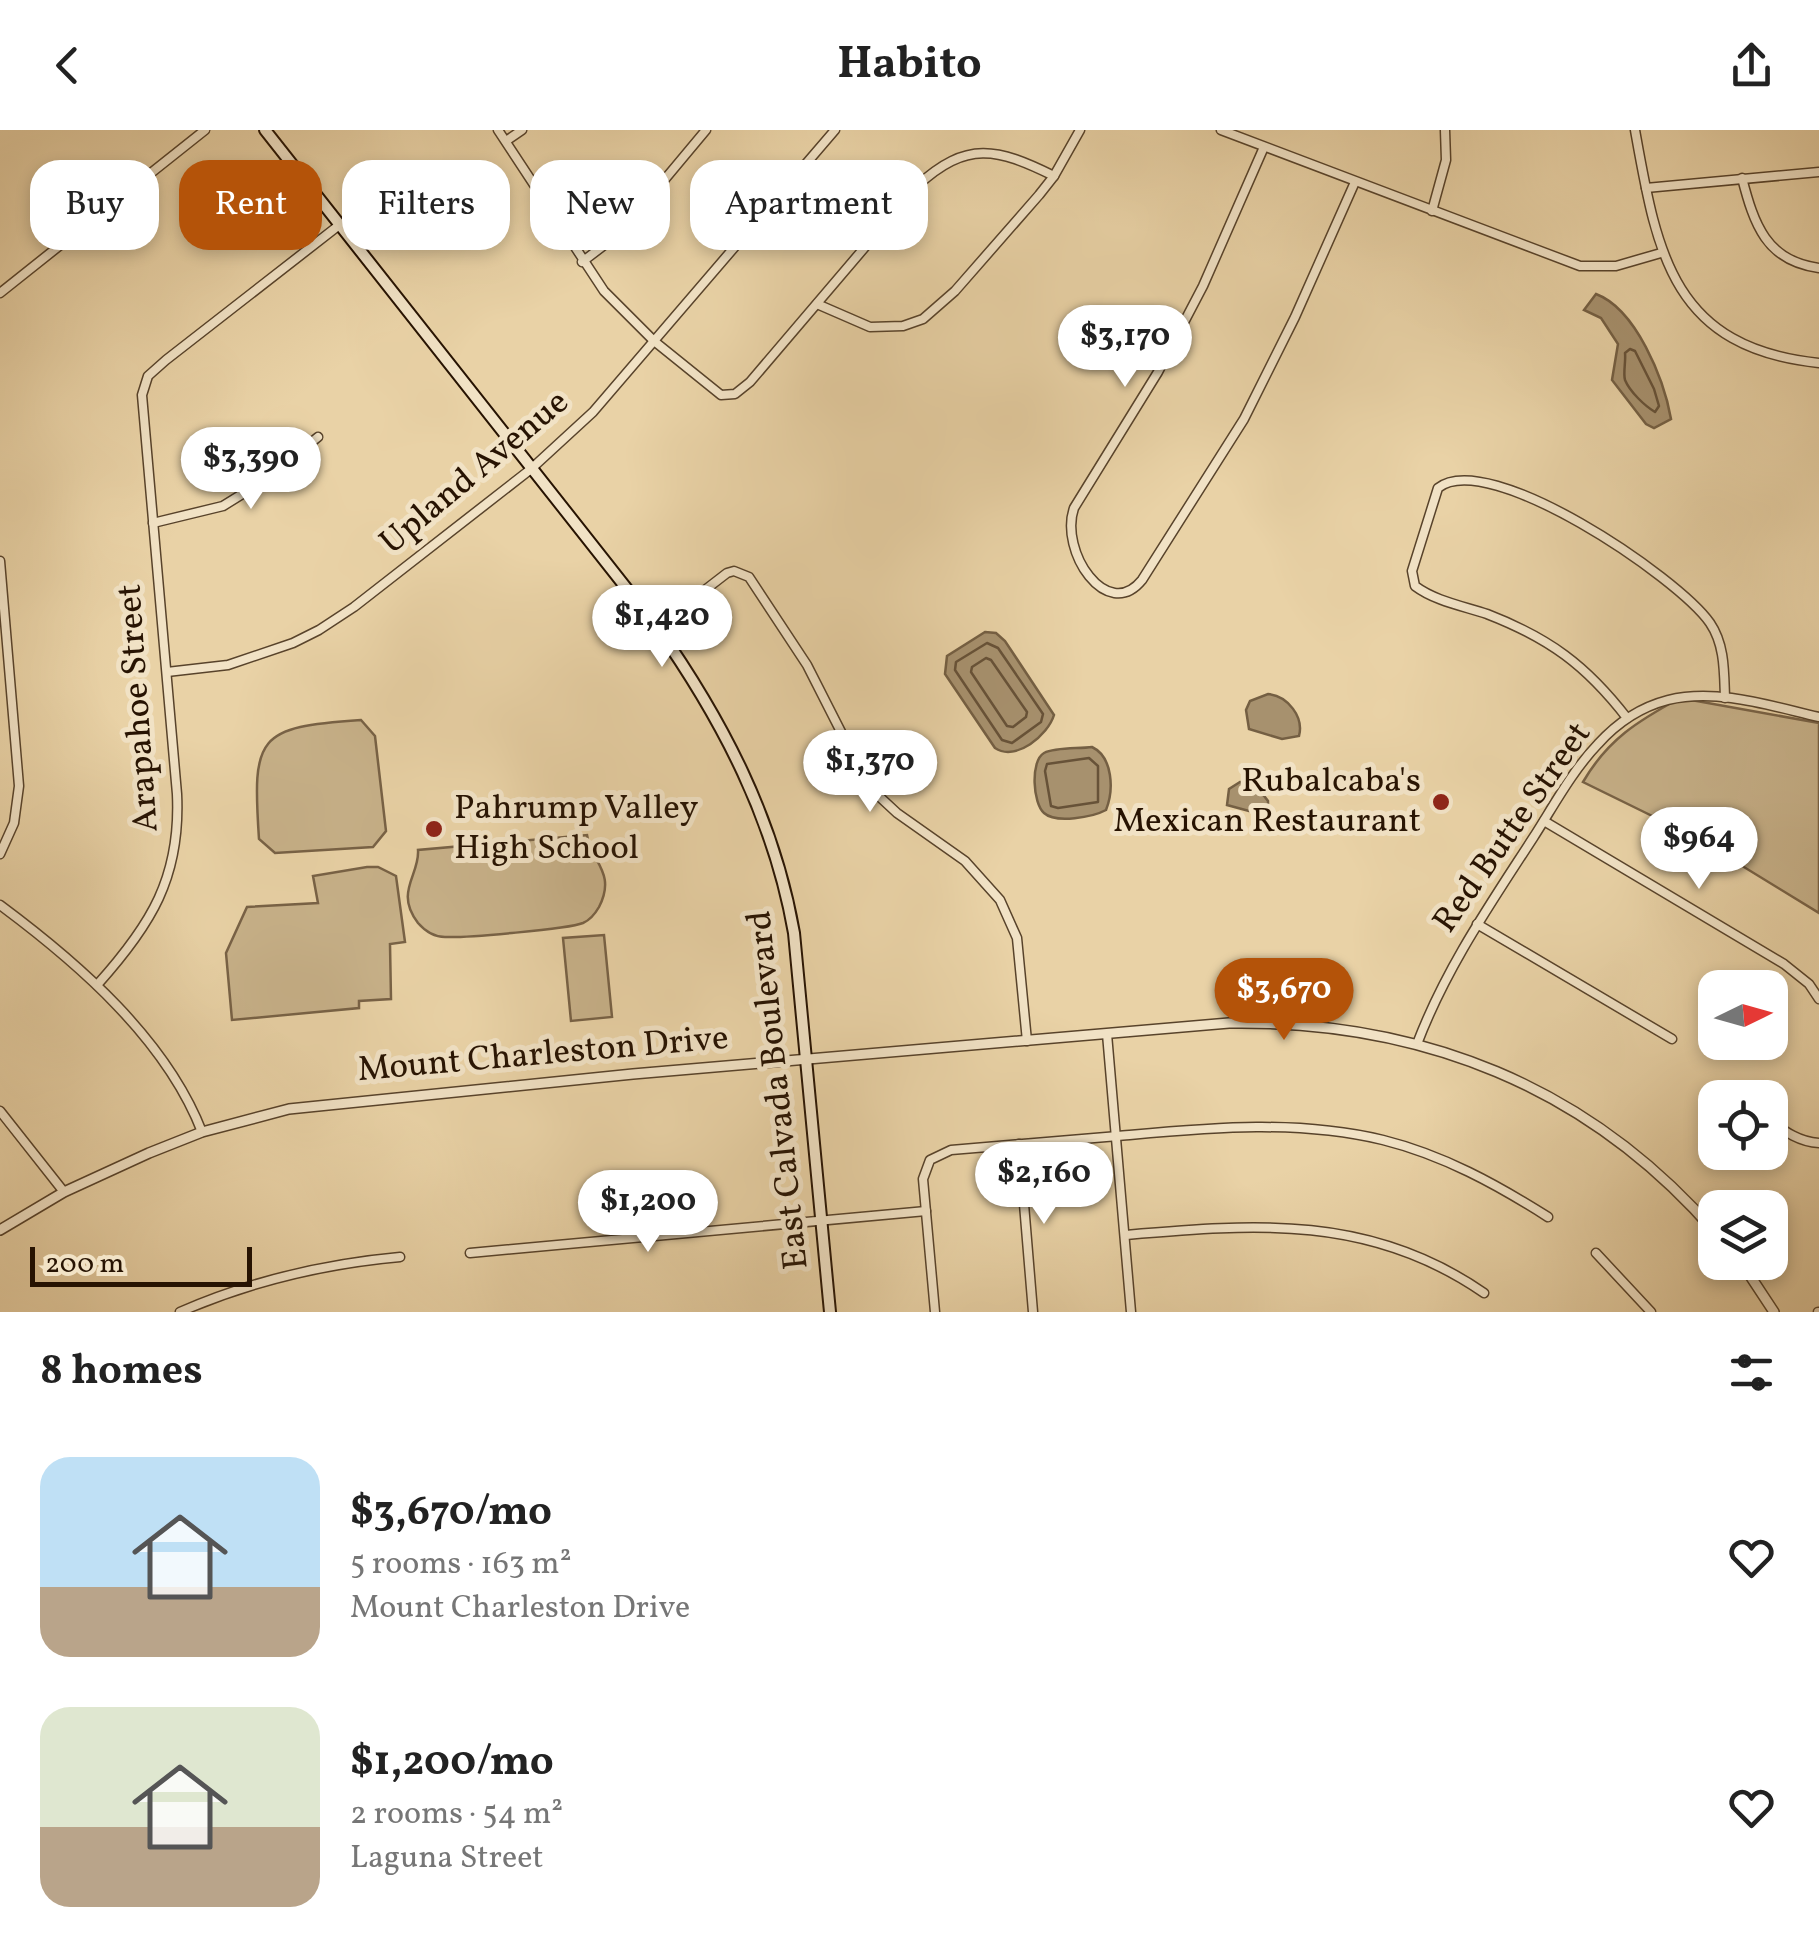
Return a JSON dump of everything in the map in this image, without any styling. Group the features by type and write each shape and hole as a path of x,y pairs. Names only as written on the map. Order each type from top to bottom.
{"main road":[{"name":"East Calvada Boulevard","path":"264,130 656,628 717,719 760,809 789,902 808,1060 830,1312"}],"street":[{"path":"0,293 205,130"},
{"path":"498,130 582,262 618,307 721,395 735,394 750,382 917,186 946,162 988,152 1019,158 1054,176"},
{"path":"506,141 522,130"},
{"path":"582,262 620,232 706,130"},
{"name":"Upland Avenue","path":"167,672 228,666 320,630 531,469 593,412 836,130"},
{"path":"817,304 870,327 903,326 923,320 955,291 1054,176 1080,130"},
{"path":"1221,130 1580,266 1616,266 1662,253"},
{"path":"1432,211 1446,160 1444,130"},
{"path":"1635,130 1662,253 1685,296 1715,328 1771,355 1819,363"},
{"path":"1264,148 1203,286 1158,372 1070,520 1072,548 1081,566 1097,583 1120,593 1136,588 1142,580 1244,420 1296,317 1355,182"},
{"path":"1646,188 1819,172"},
{"path":"1742,178 1752,217 1762,235 1790,259 1819,268"},
{"name":"Arapahoe Street","path":"97,985 142,931 160,897 173,861 178,819 142,395 148,376 338,226"},
{"path":"153,523 208,511 232,501 318,437"},
{"path":"1627,718 1594,677 1558,649 1518,628 1422,591 1413,580 1412,571 1438,488 1451,480 1480,483 1520,495 1630,551 1700,610 1711,624 1722,652 1725,698"},
{"path":"0,561 19,786 14,823 0,854"},
{"path":"656,628 734,571 749,577 807,664 869,787 897,813 965,860 994,891 1017,938 1028,1041"},
{"name":"Red Butte Street","path":"1417,1044 1436,994 1477,924 1597,745 1627,718 1668,700 1691,696 1725,698 1819,717"},
{"path":"1544,822 1784,964 1809,984 1819,999"},
{"path":"0,905 97,985 179,1084 202,1132"},
{"path":"1477,924 1672,1039"},
{"name":"Mount Charleston Drive","path":"0,1230 64,1192 202,1132 288,1109 1271,1022 1351,1030 1417,1044 1487,1067 1597,1124 1670,1184 1698,1214"},
{"path":"1107,1034 1131,1312"},
{"path":"0,1111 64,1192"},
{"path":"936,1312 924,1179 930,1160 951,1150 1262,1124 1340,1132 1409,1148 1457,1165 1548,1217"},
{"path":"1788,1131 1806,1142 1819,1143"},
{"path":"1019,1144 1033,1312"},
{"path":"470,1253 926,1211"},
{"path":"1125,1234 1262,1225 1335,1232 1401,1250 1463,1278 1484,1293"},
{"path":"1596,1253 1650,1312"},
{"path":"180,1312 289,1274 400,1257"},
{"path":"1753,1280 1774,1312"}],"shaded area":[{"path":"1680,698 1819,723 1819,913 1695,837 1583,782 1625,732"},
{"path":"361,720 375,736 386,831 373,847 275,853 259,839 257,778 268,744 300,727"},
{"path":"587,835 605,885 599,907 583,923 516,933 445,937 427,931 411,912 408,893 418,850"},
{"path":"378,867 396,876 405,942 390,944 391,999 359,1001 359,1008 232,1020 226,953 247,907 318,903 313,876"},
{"path":"604,935 612,1017 571,1021 563,938"}],"water":[{"path":"1596,294 1624,314 1655,366 1671,419 1654,428 1646,424 1612,380 1618,344 1601,318 1584,310"},
{"path":"985,632 996,633 1005,641 1054,715 1038,738 1012,752 995,748 945,674 947,656"},
{"path":"1268,694 1293,709 1299,722 1299,736 1282,739 1249,729 1246,710 1250,701"},
{"path":"1092,747 1104,758 1110,775 1106,810 1065,819 1044,813 1037,801 1035,783 1040,758 1055,750"},
{"path":"1240,782 1254,783 1268,801 1264,811 1227,805 1229,789"}],"place":[{"name":"Rubalcaba's Mexican Restaurant","path":"1441,802"},
{"name":"Pahrump Valley High School","path":"434,829"}]}
